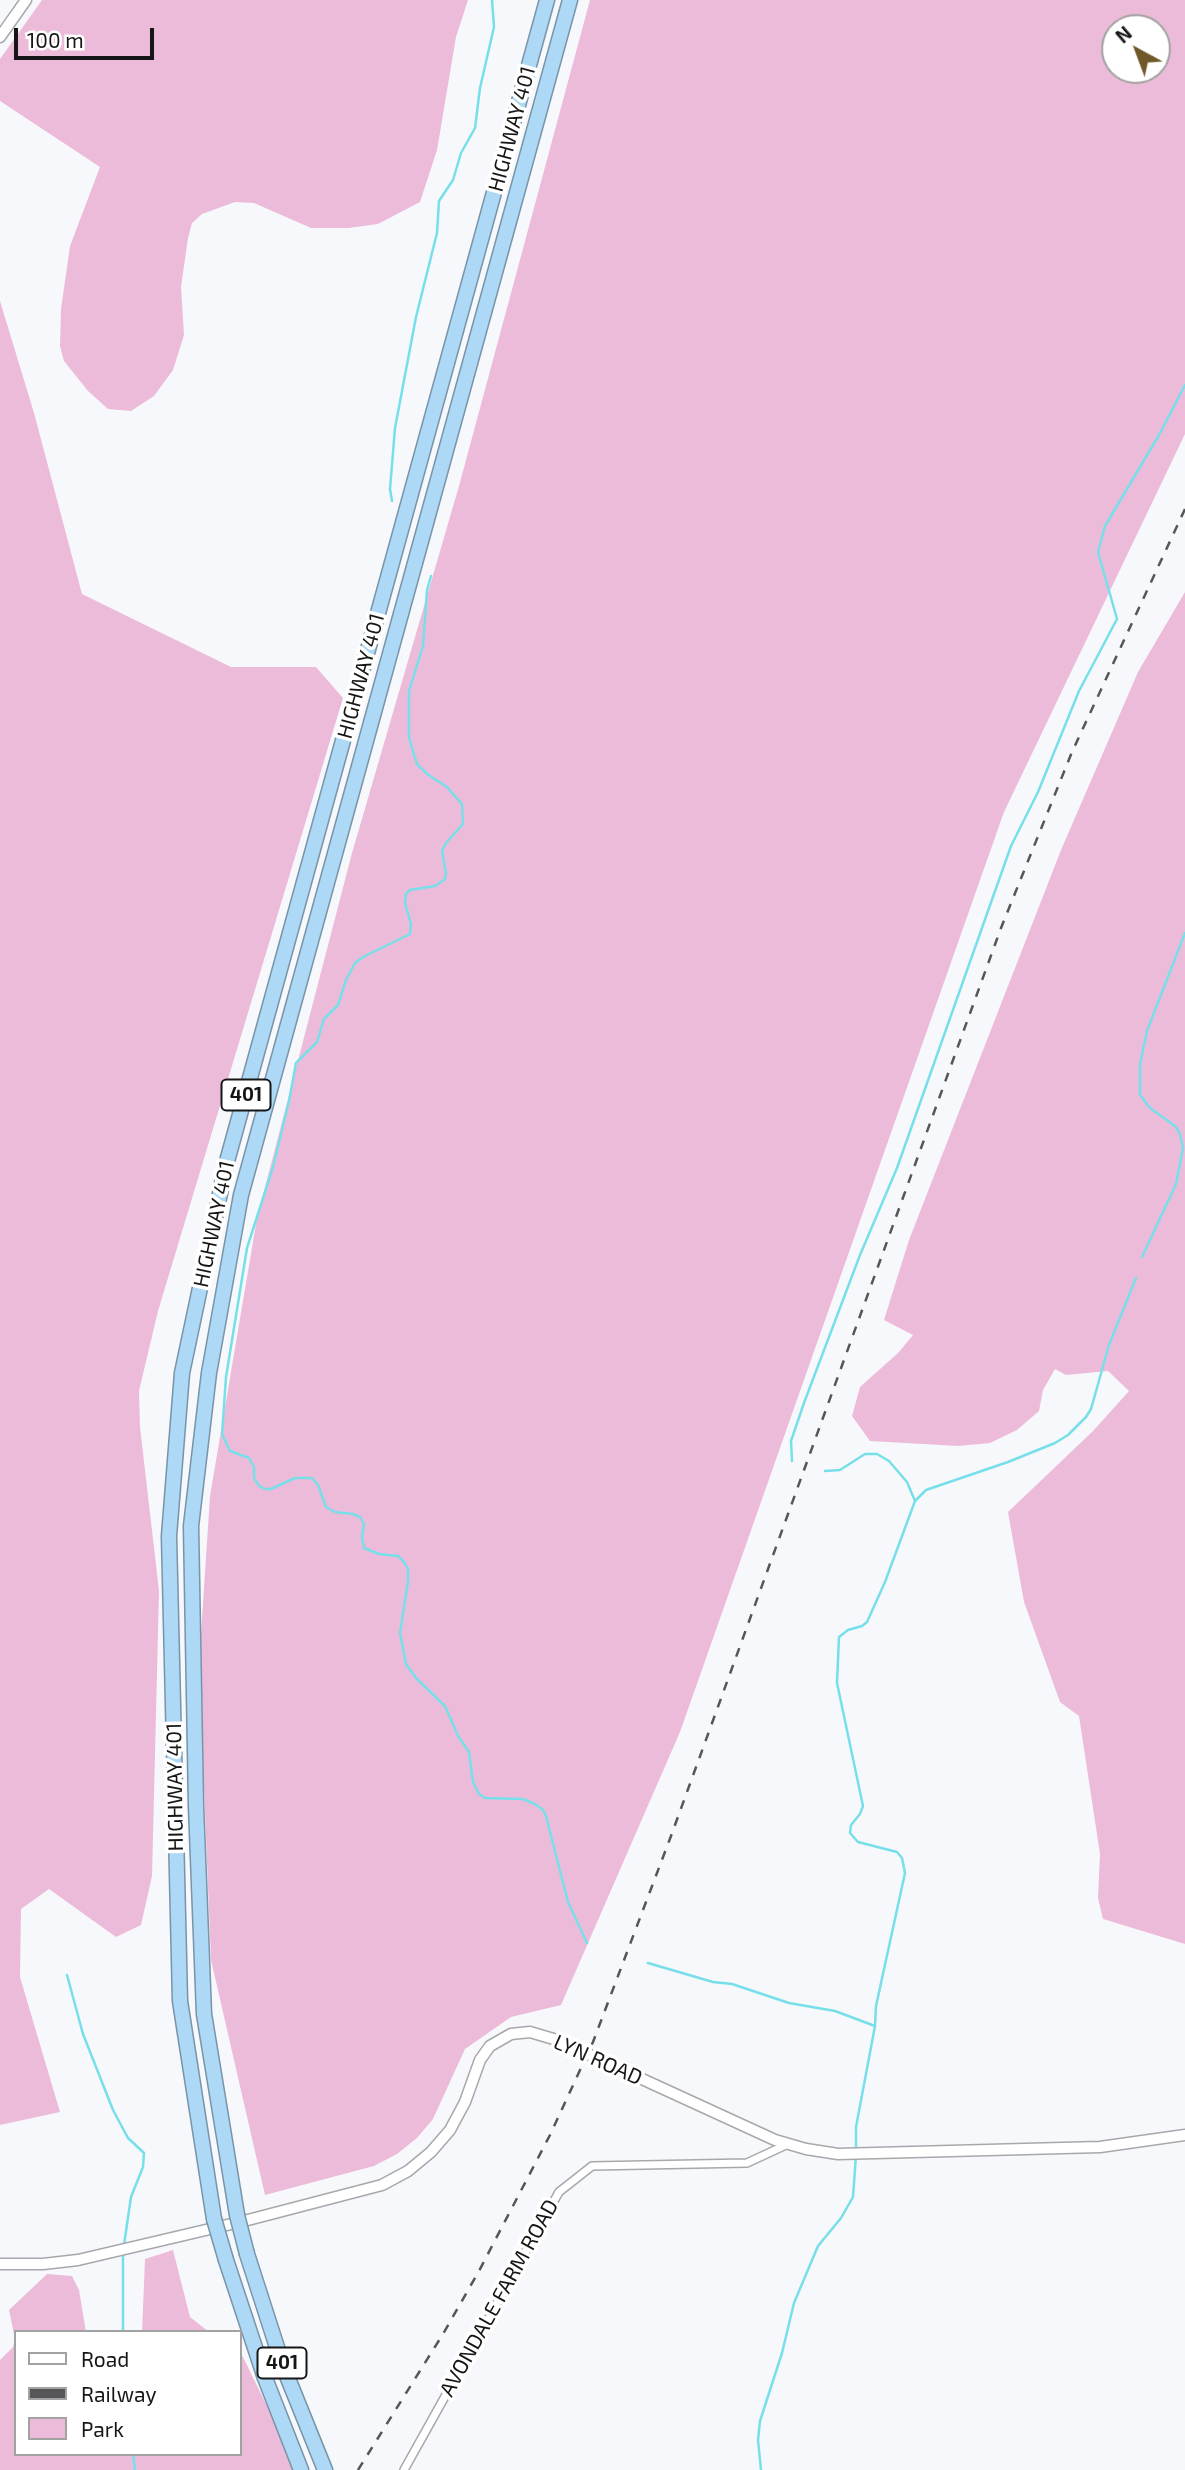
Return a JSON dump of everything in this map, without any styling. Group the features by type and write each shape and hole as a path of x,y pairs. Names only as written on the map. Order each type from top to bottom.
{"highway":[{"name":"HIGHWAY 401","path":"302,2470 265,2378 214,2219 180,2001 169,1536 182,1373 226,1166 547,0"},
{"name":"HIGHWAY 401","path":"325,2470 283,2366 247,2254 237,2215 204,2014 196,1806 191,1526 209,1373 241,1195 570,0"}],"main road":[{"path":"0,37 26,0"},
{"name":"LYN ROAD","path":"0,2264 43,2264 78,2260 382,2185 408,2171 431,2152 450,2130 485,2053 490,2046 511,2034 530,2032 558,2040 806,2150 838,2154 1100,2147 1185,2135"}],"street":[{"name":"AVONDALE FARM ROAD","path":"404,2470 559,2192 592,2166 747,2164 789,2144"}],"green space":[{"path":"42,0 468,0 456,37 437,150 420,202 378,224 348,228 311,228 254,203 235,202 202,214 192,223 188,238 181,287 184,335 173,370 154,396 131,411 108,409 88,391 64,361 60,346 61,309 70,246 100,167 0,101 0,59"},
{"path":"590,0 1185,0 1185,434 1004,812 680,1732 561,2005 511,2017 465,2049 433,2119 417,2138 397,2154 374,2166 265,2195 211,1960 202,1738 201,1634 210,1496 257,1218 352,853 459,486"},
{"path":"0,301 34,413 82,594 231,667 316,667 343,698 158,1311 139,1391 140,1427 159,1591 152,1876 141,1925 116,1937 49,1889 21,1909 20,1977 60,2112 0,2125"},
{"path":"1185,592 1185,1944 1103,1919 1098,1898 1100,1854 1079,1716 1060,1702 1024,1602 1008,1512 1093,1431 1129,1391 1108,1371 1066,1375 1055,1369 1043,1390 1039,1411 1017,1430 990,1443 958,1446 870,1441 852,1416 860,1387 898,1353 913,1335 884,1320 909,1240 1061,850 1138,672"},
{"path":"173,2250 190,2317 206,2330 142,2330 145,2259"},
{"path":"47,2274 72,2276 79,2290 86,2330 14,2330 14,2334 9,2310"},
{"path":"14,2343 14,2456 242,2456 242,2356 289,2451 292,2470 0,2470 0,2360"}],"waterway":[{"path":"392,501 390,489 395,428 416,317 437,233 439,201 453,180 461,153 475,128 480,88 494,27 492,0"},
{"path":"792,1461 791,1441 804,1403 860,1255 897,1168 1011,846 1038,792 1079,691 1117,619 1098,552 1105,526 1185,385"},
{"path":"431,576 427,590 423,646 409,691 409,738 417,764 447,787 462,804 463,824 442,851 445,879 435,886 410,890 406,894 410,934 355,963 338,1005 324,1019 317,1042 296,1063 273,1167 247,1248 226,1377 222,1434 230,1451 249,1458 259,1486 271,1489 295,1478 312,1478 318,1485 326,1507 335,1512 360,1517 364,1524 364,1548 379,1554 398,1556 404,1562 408,1569 408,1581 400,1633 406,1664 416,1678 445,1706 458,1736 469,1752 473,1782 479,1794 485,1798 523,1799 543,1810 568,1902 587,1943"},
{"path":"1142,1257 1176,1184 1183,1148 1175,1126 1150,1108 1140,1095 1140,1064 1147,1031 1185,933"},
{"path":"856,2149 856,2127 875,2026 876,2006 905,1873 902,1858 897,1852 858,1842 850,1833 851,1825 863,1806 837,1683 839,1637 867,1622 915,1501 926,1490 1055,1443 1068,1435 1086,1417 1091,1409 1109,1345 1136,1278"},
{"path":"825,1471 840,1470 865,1454 877,1454 889,1461 907,1482 915,1501"},
{"path":"648,1963 713,1982 732,1984 789,2003 835,2011 875,2026"},
{"path":"67,1975 83,2034 113,2110 128,2138 144,2153 143,2167 131,2197 124,2245"},
{"path":"761,2470 758,2440 760,2421 782,2353 794,2303 818,2246 841,2218 853,2197 856,2155"},
{"path":"123,2252 123,2330"},
{"path":"133,2456 135,2470"}],"railway":[{"path":"358,2470 479,2271 550,2135 593,2042 671,1836 1001,928 1072,752 1185,509"}]}
